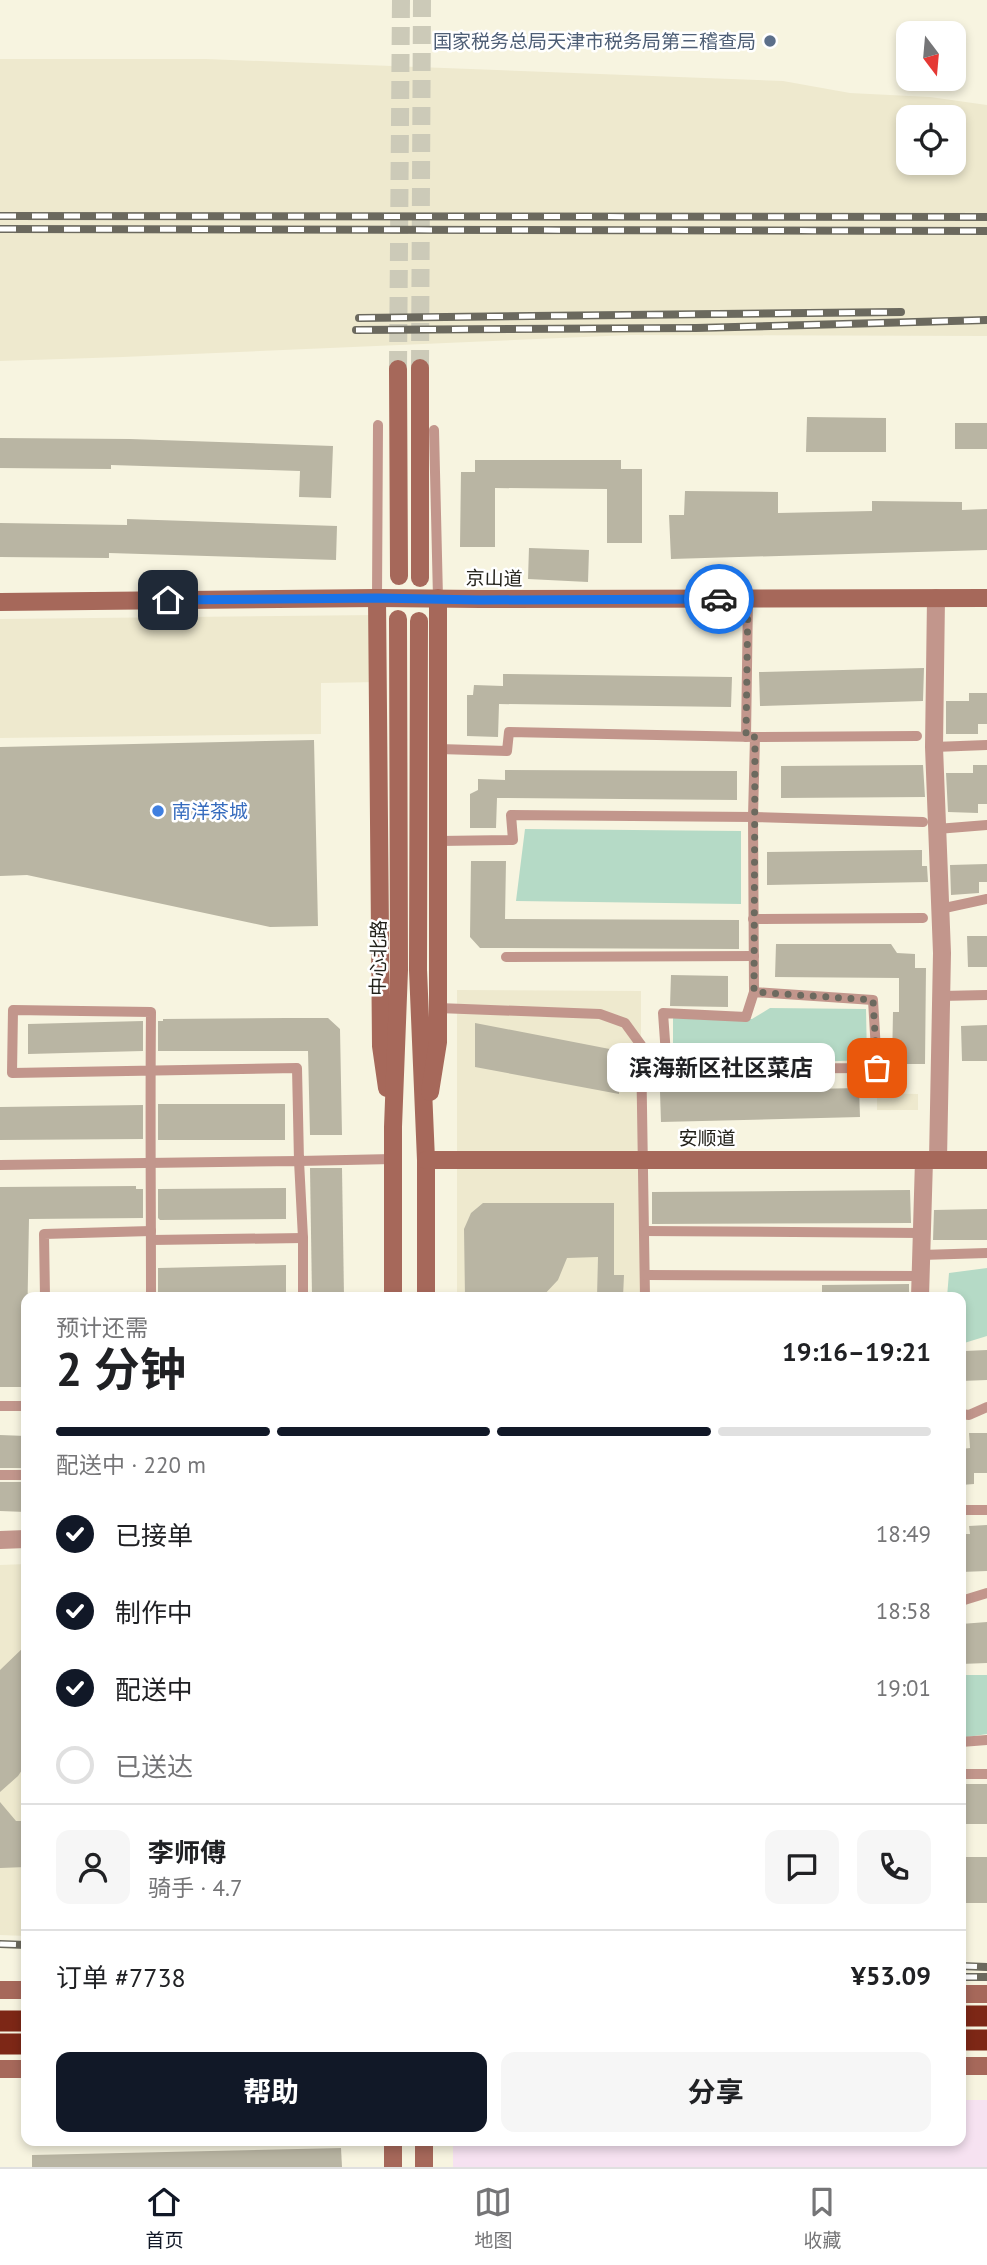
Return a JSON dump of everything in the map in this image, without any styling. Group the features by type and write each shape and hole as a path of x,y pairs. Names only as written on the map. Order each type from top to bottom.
{"highway":[{"path":"966,2016 987,2016"},
{"path":"0,2021 21,2021"},
{"path":"966,2040 987,2040"},
{"path":"0,2044 21,2044"}],"street":[{"path":"420,368 420,578"},
{"path":"398,369 399,576"},
{"path":"377,598 381,1046 393,1126"},
{"name":"京山道","path":"0,602 377,598 987,598"},
{"path":"424,1126 438,1042 438,598"},
{"path":"920,1292 921,1233 931,1160 941,996 940,909 930,825 936,598"},
{"name":"中心北路","path":"393,1292 393,1126 400,970 398,619"},
{"name":"中心北路","path":"419,621 418,970 426,1160 426,1292"},
{"name":"安顺道","path":"426,1160 987,1160"},
{"path":"0,1540 21,1539"},
{"path":"0,1990 21,1990"},
{"path":"966,1994 987,1994"},
{"path":"966,2066 987,2066"},
{"path":"0,2069 21,2069"},
{"path":"393,2146 393,2167"},
{"path":"424,2146 424,2167"}],"lane":[{"path":"377,598 378,425"},
{"path":"434,430 438,598"},
{"path":"748,598 754,992 746,1017 663,1013 667,1069 877,1068 873,1000 754,992"},
{"path":"439,749 507,751 509,732 750,737 916,736"},
{"path":"934,747 987,745"},
{"path":"439,841 513,840 511,815 753,817 987,825"},
{"path":"940,909 987,900"},
{"path":"753,919 923,918"},
{"path":"506,957 754,956"},
{"path":"941,996 987,995"},
{"path":"438,1008 600,1014 625,1023 641,1045 645,1292"},
{"path":"151,1292 150,1070 151,1012 13,1010 12,1073 150,1070 296,1068 303,1292"},
{"path":"0,1166 393,1159"},
{"path":"644,1231 921,1233"},
{"path":"46,1292 44,1234 303,1238"},
{"path":"921,1255 987,1253"},
{"path":"645,1275 920,1276"},
{"path":"0,1406 21,1406"},
{"path":"966,1415 987,1407"},
{"path":"0,1475 21,1475"},
{"path":"966,1510 987,1510"},
{"path":"966,1599 987,1593"},
{"path":"966,1742 987,1740"},
{"path":"966,1774 987,1774"}],"shaded area":[{"path":"0,59 206,59 783,81 850,93 930,97 987,105 987,336 630,335 0,361"},
{"path":"377,615 378,682 321,683 321,734 0,738 0,619"},
{"path":"457,990 641,991 641,1292 457,1292"},
{"path":"877,1093 918,1094 918,1110 877,1110"},
{"path":"21,1564 21,1936 0,1935 0,1565"},
{"path":"966,2100 987,2100 987,2167 453,2167 453,2146 966,2146"}],"green space":[{"path":"525,829 741,831 741,904 516,901"},
{"path":"770,1008 866,1009 867,1060 673,1067 673,1018 752,1019"},
{"path":"987,1268 987,1336 966,1342 966,1292 947,1292 949,1273"},
{"path":"966,1675 987,1675 987,1734 966,1737"}],"building":[{"path":"807,417 886,418 886,452 806,452"},
{"path":"955,423 987,423 987,449 955,449"},
{"path":"0,438 130,439 333,446 331,498 299,497 300,471 111,465 111,469 0,468"},
{"path":"475,460 621,460 621,469 642,469 642,543 607,543 607,489 495,488 495,547 460,547 461,472 475,472"},
{"path":"685,491 778,492 778,513 872,511 872,501 962,502 962,510 987,509 987,550 671,559 669,515 684,515"},
{"path":"127,519 337,526 336,560 109,553 109,558 0,557 0,523 127,525"},
{"path":"529,548 589,550 588,582 528,579"},
{"path":"924,668 923,701 760,706 759,672"},
{"path":"503,674 732,677 731,707 499,704 498,737 467,736 467,695 473,695 474,685 503,686"},
{"path":"969,693 987,693 987,724 978,724 978,734 946,734 946,701 969,701"},
{"name":"南洋茶城","path":"314,740 318,926 270,927 27,875 0,876 0,747"},
{"path":"923,765 925,797 781,798 781,766"},
{"path":"973,765 987,765 987,804 978,804 978,813 948,812 946,773 973,773"},
{"path":"505,770 737,771 737,800 497,798 496,828 470,828 470,794 478,790 478,779 505,780"},
{"path":"922,850 922,866 927,866 928,882 767,885 767,852"},
{"path":"471,861 506,861 505,919 739,920 739,949 480,948 470,937"},
{"path":"987,864 987,882 979,882 979,893 951,895 950,865"},
{"path":"967,936 987,936 987,967 968,967"},
{"path":"776,944 891,944 897,953 915,954 915,968 926,968 925,1064 892,1064 893,1012 899,1012 899,978 775,977"},
{"path":"671,975 728,976 728,1007 670,1006"},
{"path":"328,1018 340,1029 342,1135 310,1135 308,1051 158,1051 158,1021 163,1019"},
{"path":"143,1021 143,1051 28,1054 28,1024"},
{"path":"475,1023 620,1051 619,1094 475,1067"},
{"path":"987,1025 987,1061 962,1061 961,1026"},
{"path":"859,1088 860,1117 661,1122 660,1092"},
{"path":"158,1104 285,1104 285,1140 158,1140"},
{"path":"143,1105 143,1139 0,1140 0,1107"},
{"path":"310,1168 342,1168 344,1292 312,1292"},
{"path":"136,1186 136,1189 143,1189 143,1218 29,1219 28,1292 21,1292 21,1387 0,1387 0,1187"},
{"path":"286,1188 286,1219 158,1218 158,1189"},
{"path":"910,1190 911,1223 652,1224 652,1192"},
{"path":"483,1203 614,1203 614,1275 624,1275 623,1292 597,1292 598,1257 567,1258 558,1280 547,1292 465,1292 464,1229 471,1213"},
{"path":"987,1209 987,1240 933,1240 934,1210"},
{"path":"286,1265 286,1292 158,1292 158,1268"},
{"path":"909,1284 909,1292 822,1292 822,1285"},
{"path":"987,1350 987,1380 966,1381 966,1351"},
{"path":"969,1433 987,1433 987,1473 974,1473 974,1484 966,1485 966,1448 970,1448"},
{"path":"0,1435 21,1436 21,1468 0,1468"},
{"path":"0,1482 21,1482 21,1512 0,1511"},
{"path":"987,1525 987,1571 966,1572 966,1534 970,1534 969,1526"},
{"path":"987,1622 987,1663 966,1664 966,1624"},
{"path":"21,1650 21,1772 0,1792 0,1670"},
{"path":"966,1784 987,1784 987,1824 966,1824"},
{"path":"0,1802 16,1821 21,1821 21,1867 0,1868"},
{"path":"966,1857 987,1857 987,1903 966,1903"},
{"path":"341,2148 342,2167 32,2167 32,2155"}],"tunnel":[{"path":"398,369 401,0"},
{"path":"420,368 422,0"}],"railway":[{"path":"0,216 987,217"},
{"path":"0,229 987,231"},
{"path":"359,318 901,312"},
{"path":"356,330 696,328 987,320"},
{"path":"0,1944 21,1945"},
{"path":"966,1966 987,1967"},
{"path":"966,1977 987,1977"}],"way so far":[{"path":"719,599 748,598 746,737 755,737 754,992 873,1000 877,1068"}],"place":[{"name":"国家税务总局天津市税务局第三稽查局","path":"770,41"},
{"name":"南洋茶城","path":"158,811"},
{"name":"滨海新区社区菜店","path":"877,1068"}],"route":[{"path":"168,600 719,599"}]}
